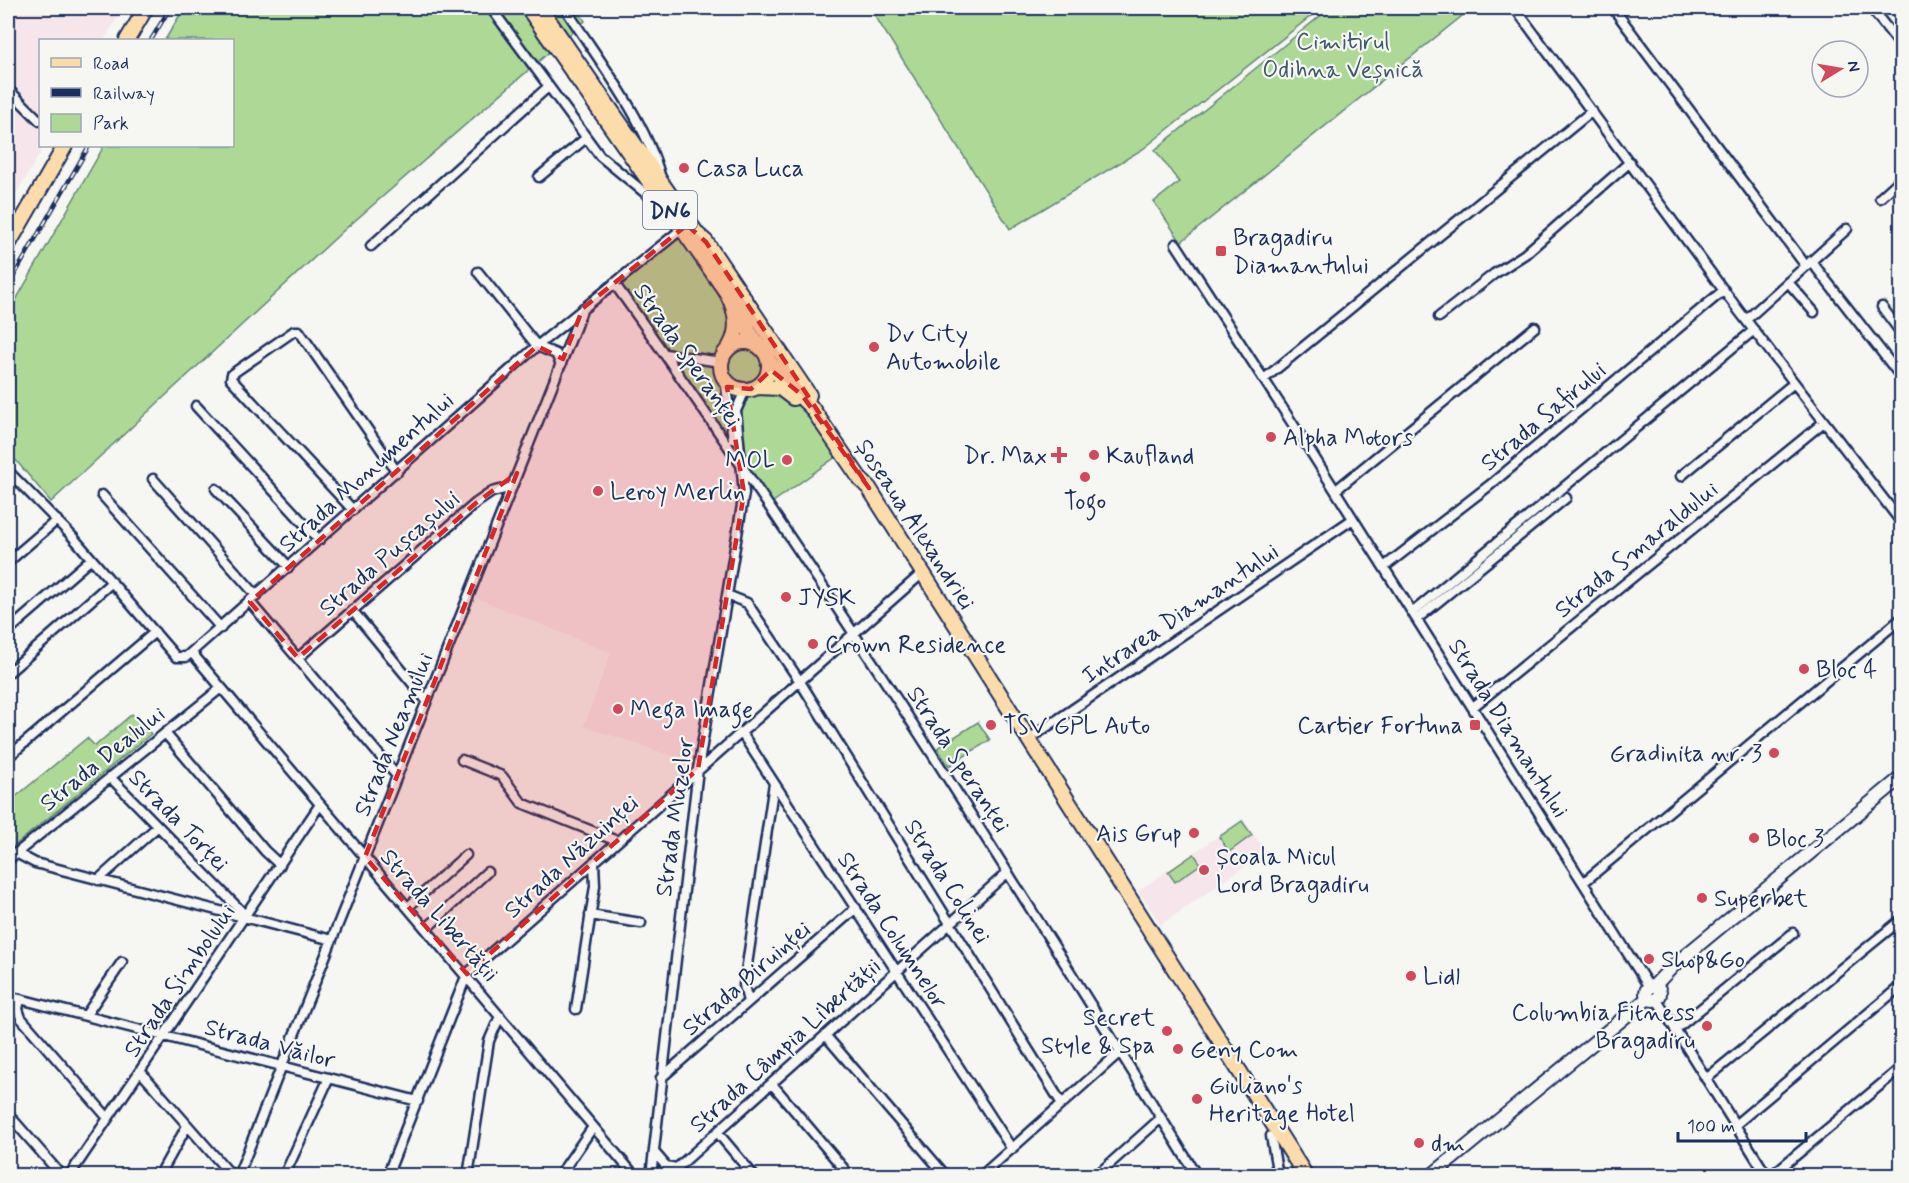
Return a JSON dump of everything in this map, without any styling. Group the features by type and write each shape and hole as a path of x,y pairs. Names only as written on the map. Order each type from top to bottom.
{"main road":[{"name":"DN6","path":"528,8 730,300 736,325 730,346 721,362"},
{"name":"DN6","path":"540,8 697,234 734,296 748,330 769,361"},
{"path":"127,39 141,10"},
{"path":"8,245 64,147"},
{"name":"DN6","path":"697,234 706,242 865,477 869,488"},
{"path":"730,346 744,341 759,346"},
{"path":"721,362 725,380 730,385 751,388 767,376 769,361"},
{"name":"Șoseaua Alexandriei","path":"769,361 781,378 811,407 861,480 869,488 1306,1176"},
{"name":"Șoseaua Alexandriei","path":"751,388 780,388 804,409 863,492 1296,1176"}],"street":[{"path":"491,8 586,138 606,161 680,225"},
{"path":"565,8 632,114 657,161 662,181"},
{"path":"1515,8 1746,320 1902,523"},
{"path":"1613,8 1699,124 1808,264 1902,378"},
{"path":"1871,8 1902,47"},
{"path":"371,246 548,87"},
{"path":"8,89 39,120"},
{"path":"1264,379 1592,111"},
{"path":"539,177 586,138"},
{"path":"1439,317 1494,274 1525,254 1630,162"},
{"path":"1880,198 1902,178"},
{"name":"Strada Monumentului","path":"155,632 180,658 192,653 537,346 614,284 680,225"},
{"path":"1746,320 1847,229"},
{"name":"Strada Diamantului","path":"1176,244 1336,490 1769,1176 1902,1067"},
{"path":"478,272 537,346 556,354 561,365"},
{"path":"1788,282 1814,312"},
{"name":"Strada Speranței","path":"614,284 742,465 855,633 1008,872 1197,1176"},
{"name":"Strada Safirului","path":"1384,567 1490,485 1724,290"},
{"path":"1882,307 1902,334"},
{"name":"Strada Neamului","path":"238,1176 584,308"},
{"path":"1336,490 1535,327"},
{"path":"1415,616 1754,330"},
{"path":"353,510 231,379 232,374 294,332 299,331 397,472"},
{"path":"665,354 721,362"},
{"path":"725,380 734,443 742,465"},
{"path":"1681,476 1794,383"},
{"path":"742,465 736,411 751,388"},
{"path":"196,406 319,540"},
{"name":"Strada Smaraldului","path":"1473,707 1824,422"},
{"name":"Strada Muzelor","path":"651,1176 699,769 744,493 742,465"},
{"path":"8,473 57,520 155,632 8,757"},
{"path":"153,479 257,596"},
{"name":"Strada Pușcașului","path":"298,658 476,503 492,492 512,487"},
{"path":"216,489 289,567"},
{"path":"102,495 221,627"},
{"path":"1415,616 1566,498"},
{"name":"Intrarea Diamantului","path":"1029,739 1353,519"},
{"path":"8,562 57,520"},
{"path":"8,631 92,559"},
{"name":"Strada Năzuinței","path":"467,974 799,680 918,578"},
{"path":"8,673 112,582"},
{"name":"Strada Colinei","path":"727,596 747,603 799,680 1062,1104"},
{"path":"250,602 397,776"},
{"path":"352,610 427,700"},
{"path":"1584,882 1902,618"},
{"name":"Strada Libertății","path":"192,653 319,806 467,974 635,1176"},
{"name":"Strada Dealului","path":"8,860 221,688"},
{"name":"Strada Columnelor","path":"741,732 1012,1149"},
{"path":"165,733 265,851 280,865"},
{"path":"462,760 502,776 522,803 617,841"},
{"name":"Strada Torței","path":"110,777 246,916"},
{"path":"1753,902 1902,777"},
{"path":"748,1002 744,985 774,783"},
{"path":"1431,1176 1654,992 1674,965 1902,783"},
{"name":"Strada Simbolului","path":"69,1176 319,806"},
{"path":"98,880 157,827"},
{"path":"16,853 36,863 332,940"},
{"path":"408,907 466,855"},
{"path":"576,1009 595,886 594,862"},
{"path":"427,928 487,872"},
{"name":"Strada Câmpia Libertății","path":"668,1176 1008,872"},
{"name":"Strada Biruinței","path":"661,1078 856,908"},
{"path":"590,915 641,923"},
{"path":"1706,1079 1902,919"},
{"path":"1675,1030 1793,933"},
{"path":"86,1015 122,962"},
{"path":"387,1176 467,974"},
{"path":"1735,1125 1902,985"},
{"name":"Strada Văilor","path":"8,996 418,1101"},
{"path":"20,999 18,1009 21,1018 108,1118"},
{"path":"468,1176 489,1041 500,1016"},
{"path":"826,1036 946,1176"},
{"path":"981,1176 1120,1052"},
{"path":"140,1071 232,1176"},
{"path":"284,1176 329,1078"},
{"path":"772,1084 850,1176"},
{"path":"8,1114 62,1176"},
{"path":"1096,1176 1161,1118"},
{"path":"159,1176 187,1126"},
{"path":"559,1176 593,1127"},
{"path":"717,1132 754,1176"},
{"path":"1271,1136 1278,1176"},
{"path":"654,1152 666,1166 676,1168"}],"highlighted area":[{"path":"687,225 706,242 869,488 802,395 771,370 751,389 727,387 744,493 698,769 467,974 365,857 517,473 476,503 298,658 250,602 537,346 563,359 583,308"}],"shaded area":[{"path":"8,8 123,8 105,39 39,39 39,147 43,147 8,208"},
{"path":"614,283 742,465 693,763 584,726 611,653 474,597 584,314"},
{"name":"Școala Micul Lord Bragadiru","path":"1243,819 1266,852 1159,926 1159,921 1138,891"}],"green space":[{"path":"184,8 577,8 585,21 343,231 51,502 8,451 8,314 103,147 234,147 234,39 166,39"},
{"path":"870,8 1321,8 1143,149 1010,229"},
{"name":"Cimitirul Odihna Veșnică","path":"1330,8 1472,8 1181,242 1154,202 1179,182 1155,150"},
{"path":"683,228 721,284 736,343 752,342 762,350 768,365 763,382 798,403 837,456 769,505 614,283","holes":["726,381 737,389 745,390 736,418 741,462 731,428"]},
{"path":"132,714 151,734 8,851 8,803 87,738 95,746"},
{"path":"978,722 990,740 949,766 937,748"},
{"path":"1242,821 1252,835 1229,852 1219,837"},
{"path":"1194,854 1201,864 1175,882 1168,872"}],"railway":[{"path":"152,39 170,8"},
{"path":"8,286 88,147"}],"place":[{"name":"Casa Luca","path":"684,168"},
{"name":"Bragadiru Diamantului","path":"1221,251"},
{"name":"Dv City Automobile","path":"874,347"},
{"name":"Alpha Motors","path":"1271,437"},
{"name":"Dr. Max","path":"1059,455"},
{"name":"Kaufland","path":"1094,455"},
{"name":"MOL","path":"787,460"},
{"name":"Togo","path":"1085,477"},
{"name":"Leroy Merlin","path":"598,491"},
{"name":"JYSK","path":"786,597"},
{"name":"Crown Residence","path":"813,644"},
{"name":"Bloc 4","path":"1804,669"},
{"name":"Mega Image","path":"618,709"},
{"name":"TSV GPL Auto","path":"991,725"},
{"name":"Cartier Fortuna","path":"1475,725"},
{"name":"Gradinita nr. 3","path":"1774,753"},
{"name":"Ais Grup","path":"1194,833"},
{"name":"Bloc 3","path":"1754,838"},
{"name":"Școala Micul Lord Bragadiru","path":"1204,870"},
{"name":"Superbet","path":"1702,898"},
{"name":"Shop&Go","path":"1649,959"},
{"name":"Lidl","path":"1411,976"},
{"name":"Columbia Fitness Bragadiru","path":"1707,1026"},
{"name":"Secret Style & Spa","path":"1167,1031"},
{"name":"Geny Com","path":"1178,1049"},
{"name":"Giuliano's Heritage Hotel","path":"1197,1099"},
{"name":"dm","path":"1419,1143"}]}
